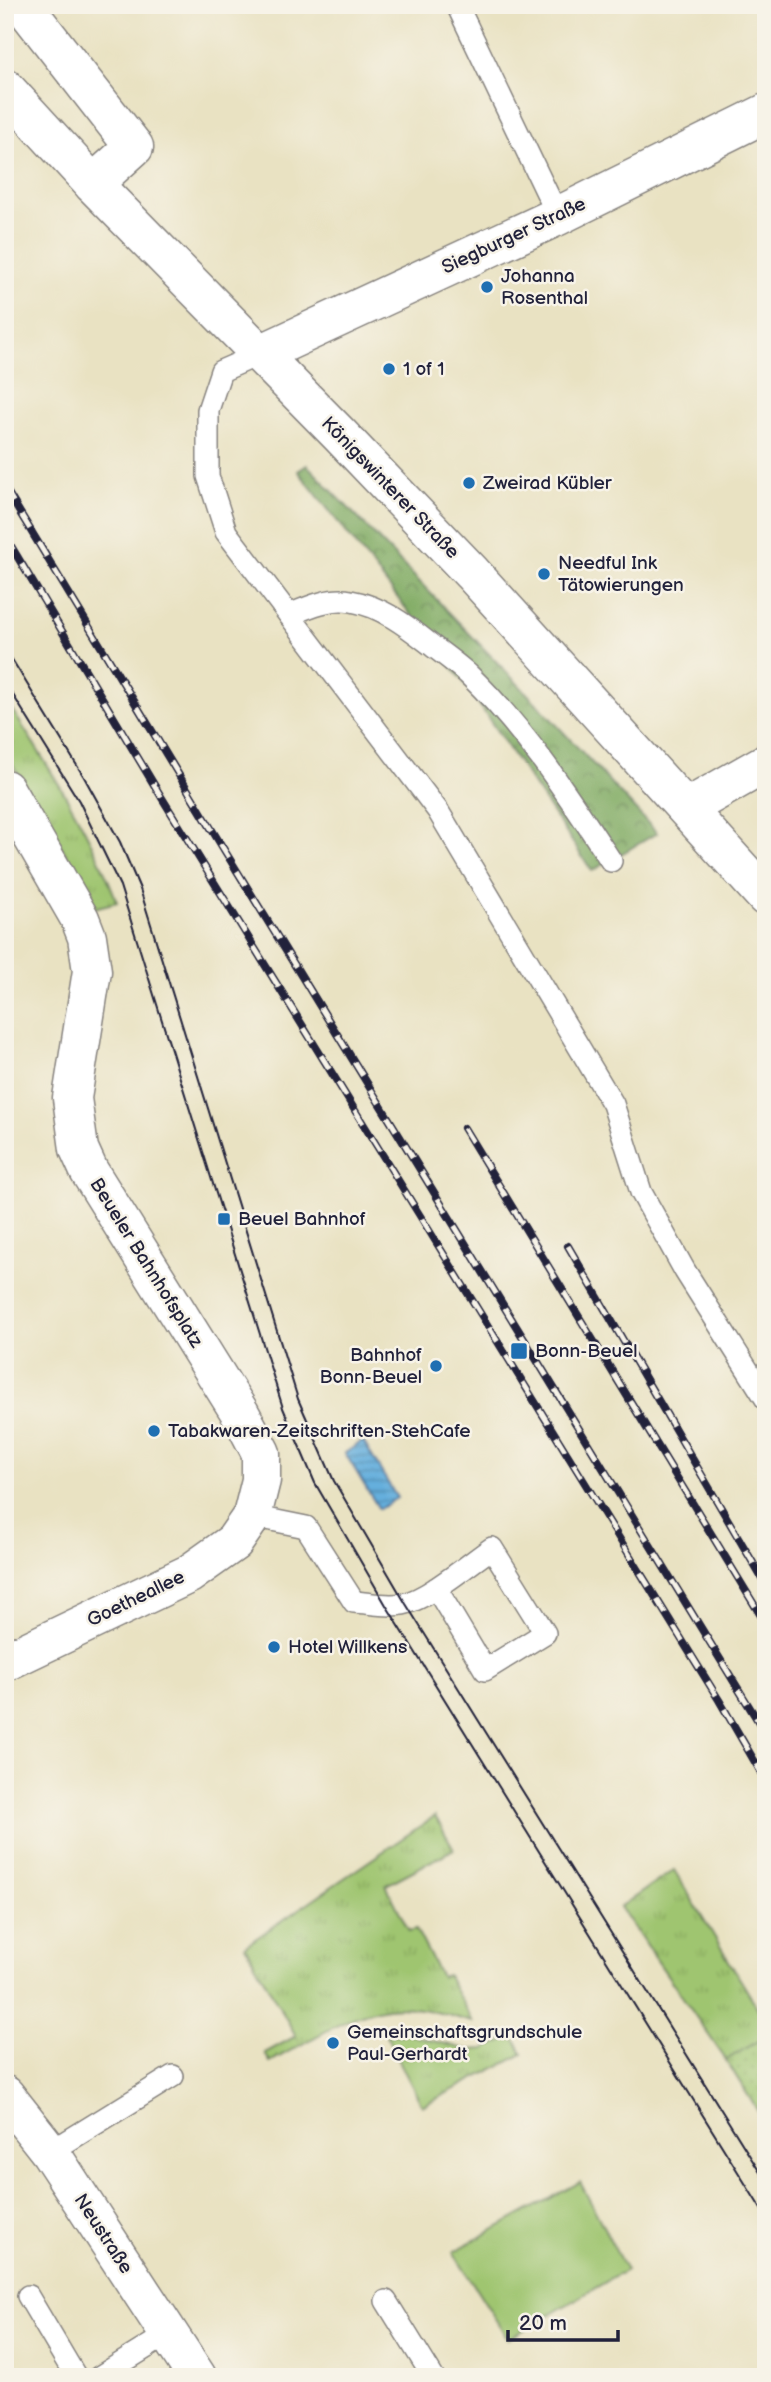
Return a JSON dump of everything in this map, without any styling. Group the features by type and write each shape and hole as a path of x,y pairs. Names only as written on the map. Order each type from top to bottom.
{"street":[{"path":"23,5 134,147 93,184"},
{"name":"Königswinterer Straße","path":"5,88 93,184 472,573 766,897"},
{"name":"Siegburger Straße","path":"260,354 558,216 766,113"},
{"path":"687,808 766,763"},
{"name":"Beueler Bahnhofsplatz","path":"5,789 80,919 87,937 92,971 72,1098 79,1149 89,1171 240,1413 261,1453 261,1480 252,1516"},
{"name":"Goetheallee","path":"5,1662 189,1574 234,1542 252,1516"},
{"name":"Neustraße","path":"5,2095 50,2152 197,2377"}],"lane":[{"path":"457,5 558,216"},
{"path":"260,354 221,371 208,411 208,476 226,532 438,811 613,1104 641,1192 685,1271 766,1399"},
{"path":"289,615 320,603 350,601 385,612 414,631 467,673 518,728 567,794 611,861"},
{"path":"252,1516 306,1527 354,1602 406,1604 436,1588 492,1548 545,1633 485,1670 436,1588"},
{"path":"50,2152 173,2076"},
{"path":"28,2295 76,2377"},
{"path":"386,2301 433,2377"},
{"path":"99,2377 168,2334"}],"green space":[{"path":"307,465 542,709 657,833 592,871 463,681 298,471"},
{"path":"5,699 81,823 117,902 94,908 89,893 5,752"},
{"path":"435,1816 454,1849 386,1885 409,1931 416,1929 441,1977 447,1975 473,2022 420,2009 388,2008 344,2022 270,2062 265,2053 296,2036 245,1946"},
{"path":"674,1870 766,2022 766,2037 726,2060 620,1907"},
{"path":"386,2035 410,2035 469,2050 484,2049 513,2036 523,2054 422,2106"},
{"path":"766,2037 766,2124 726,2060"},
{"path":"580,2182 626,2270 508,2339 453,2252"}],"water":[{"path":"363,1441 397,1498 379,1509 345,1453"}],"tram line":[{"path":"5,648 84,777 120,842 140,889 298,1399 334,1481 406,1604 766,2182"},
{"path":"5,682 79,801 120,886 283,1408 315,1483 386,1605 766,2217"}],"railway":[{"path":"5,488 766,1734"},
{"path":"5,536 162,798 719,1700 766,1781"},
{"path":"464,1128 766,1624"},
{"path":"568,1246 766,1585"}],"place":[{"name":"Johanna Rosenthal","path":"487,287"},
{"name":"1 of 1","path":"389,369"},
{"name":"Zweirad Kübler","path":"469,483"},
{"name":"Needful Ink Tätowierungen","path":"544,574"},
{"name":"Beuel Bahnhof","path":"224,1219"},
{"name":"Bonn-Beuel","path":"519,1351"},
{"name":"Bahnhof Bonn-Beuel","path":"436,1366"},
{"name":"Tabakwaren-Zeitschriften-StehCafe","path":"154,1431"},
{"name":"Hotel Willkens","path":"274,1647"},
{"name":"Gemeinschaftsgrundschule Paul-Gerhardt","path":"333,2043"}]}
